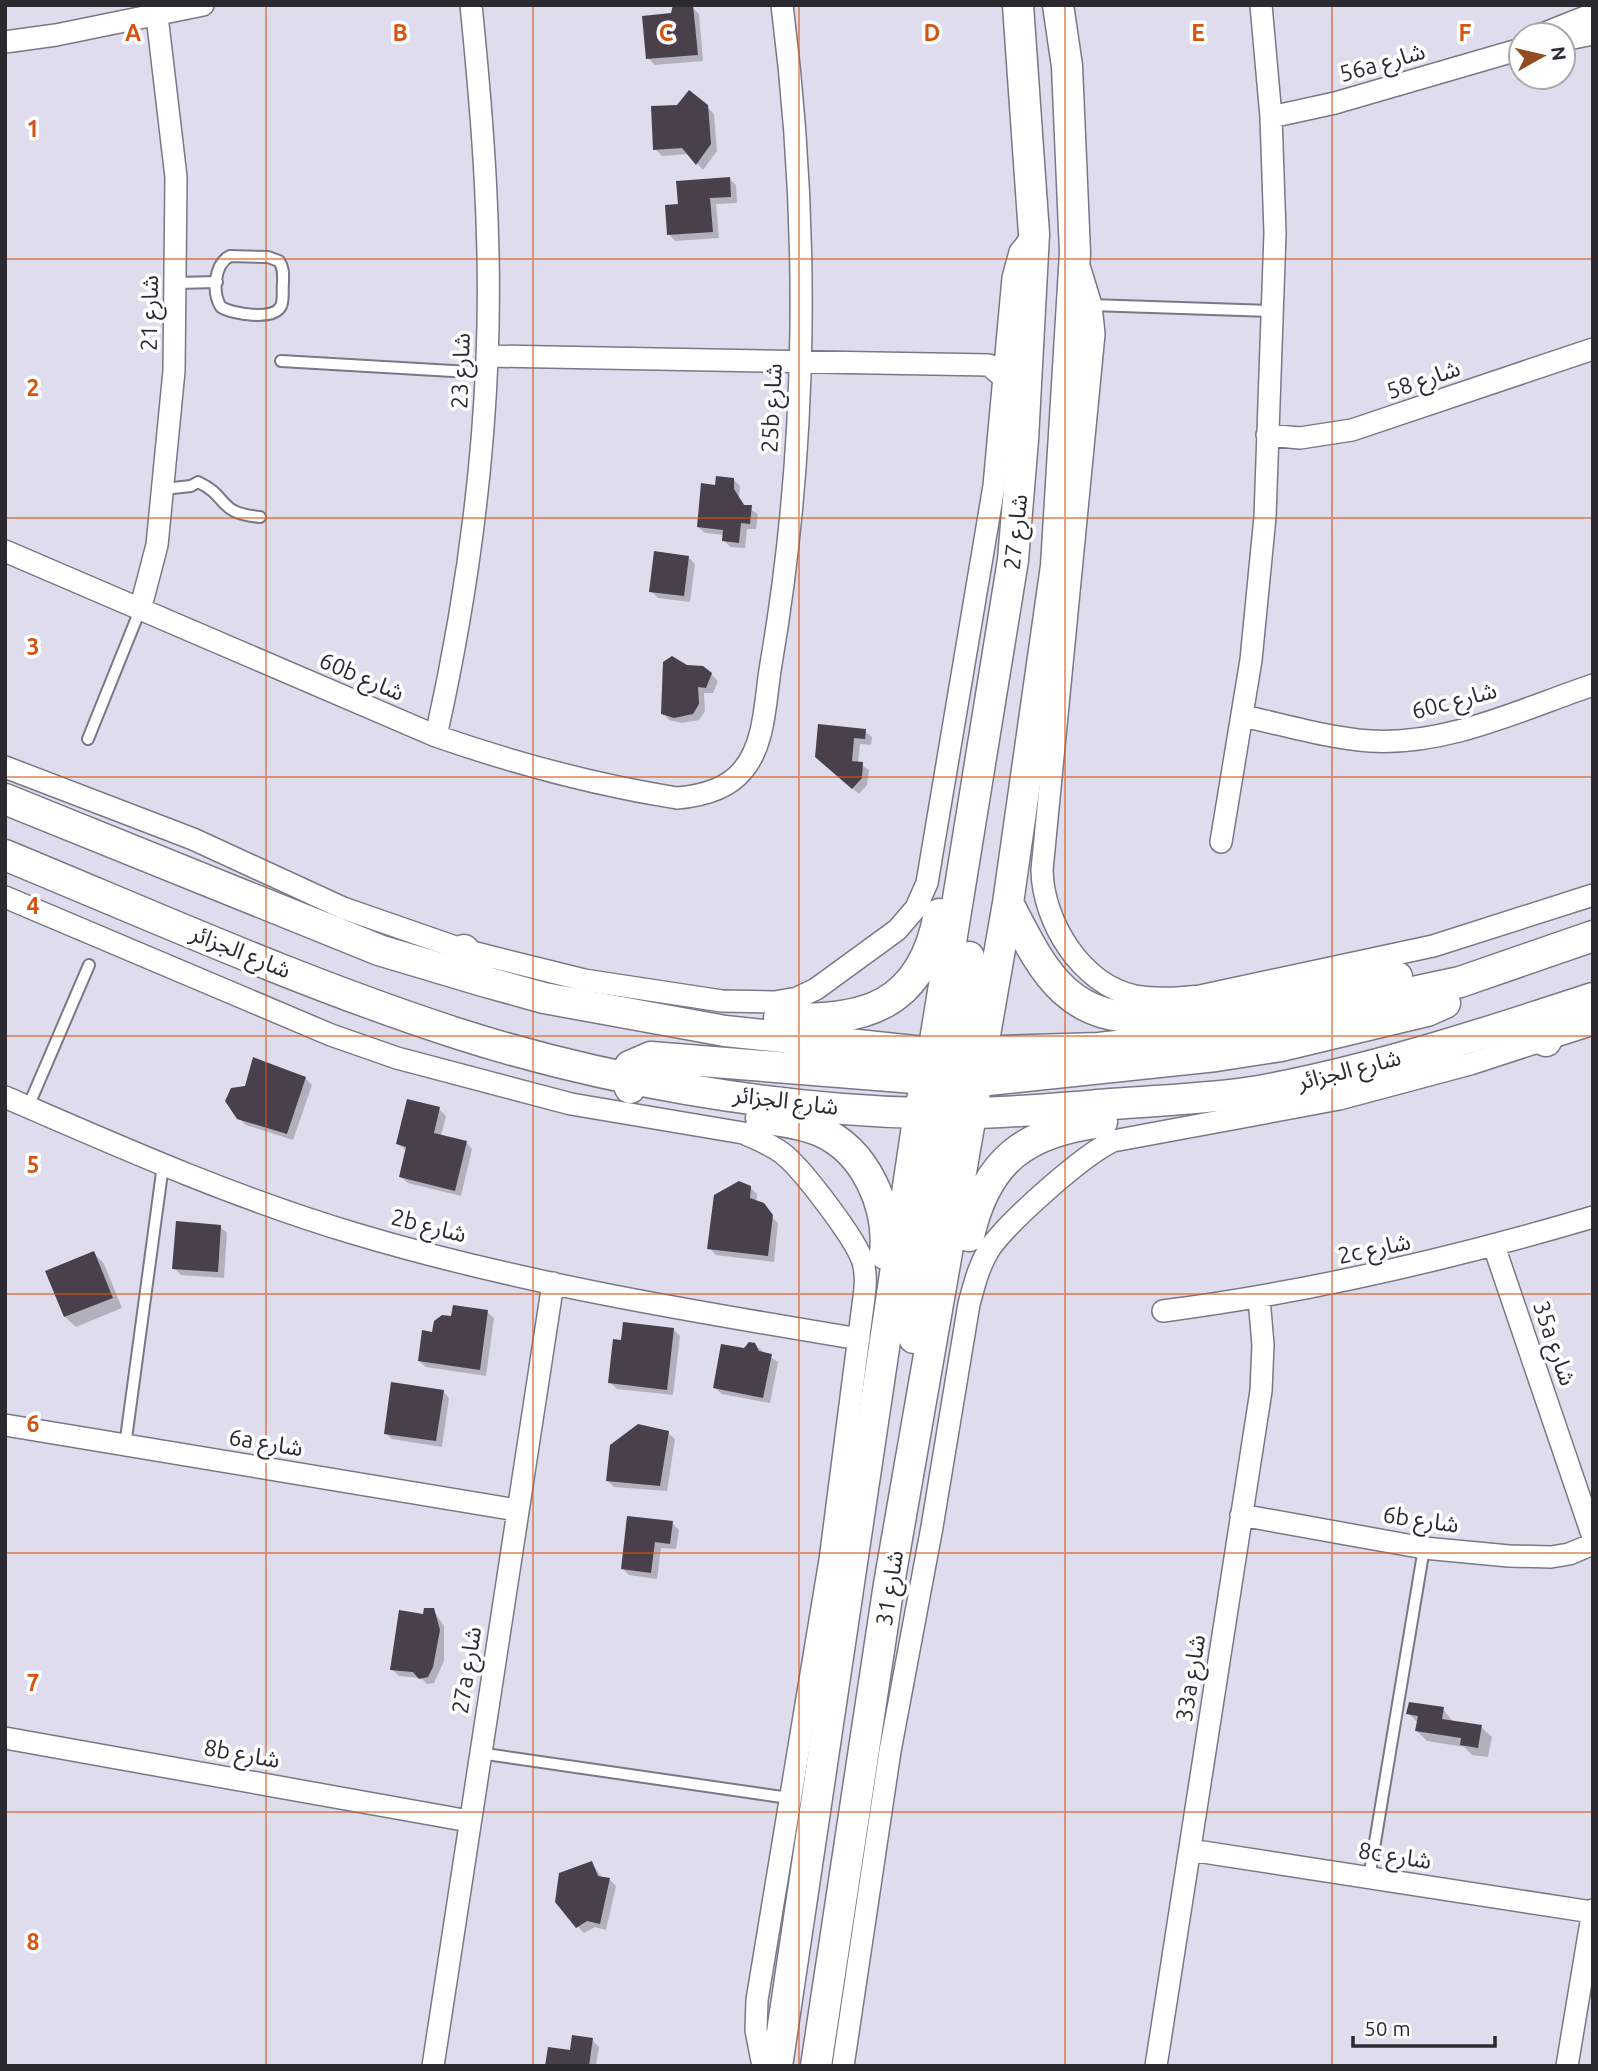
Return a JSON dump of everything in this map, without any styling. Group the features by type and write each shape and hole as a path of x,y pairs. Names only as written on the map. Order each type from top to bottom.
{"main road":[{"name":"شارع 27","path":"952,1081 1013,560 1023,440 1034,234 1018,5"},
{"name":"شارع 27","path":"952,1081 1008,903 1049,622 1065,433 1075,253 1067,66 1058,5"},
{"path":"1001,414 1023,440"},
{"path":"639,1017 685,1012 842,1018 879,1006 914,977 935,936 992,611 1003,571 1013,560"},
{"path":"1049,622 1069,595"},
{"name":"شارع الجزائر","path":"5,799 379,950 483,981 544,998 725,1031 952,1081 1099,1048 1213,1035 1460,982 1593,936"},
{"name":"شارع الجزائر","path":"6,856 365,1001 533,1056 625,1076 734,1095 952,1081 1233,1094 1340,1074 1510,1026 1593,998"},
{"path":"1008,903 1037,960 1052,979 1080,1003 1104,1015 1130,1019 1267,1001 1417,972 1450,973 1460,982"},
{"path":"464,950 483,981"},
{"path":"1510,1026 1546,1041"},
{"path":"625,1076 633,1093 654,1101 799,1123 823,1132 856,1159 871,1180 886,1222 870,1377 875,1416"},
{"name":"شارع 31","path":"777,2066 855,1532 875,1416 952,1081"},
{"name":"شارع 31","path":"816,2066 889,1584 952,1081"},
{"path":"889,1584 898,1582 909,1560 967,1245 981,1194 993,1174 1014,1152 1049,1132 1075,1125 1196,1110 1233,1094"},
{"path":"830,1560 855,1532"}],"street":[{"path":"5,42 157,16 203,5"},
{"name":"شارع 23","path":"436,736 452,664 472,543 487,364 485,180 471,5"},
{"name":"25b شارع","path":"712,792 743,771 758,739 782,601 801,360 795,148 782,5"},
{"path":"1221,842 1243,716 1259,588 1267,435 1275,233 1271,117 1261,5"},
{"path":"1576,21 1593,14"},
{"name":"شارع 21","path":"140,610 157,545 174,372 176,177 157,16"},
{"name":"56a شارع","path":"1271,117 1366,95 1507,51"},
{"path":"5,767 193,839 343,908 464,950 584,980 722,1001 763,1003 797,998 817,989 907,920 923,896 994,486 1015,265 1034,234"},
{"path":"1075,253 1091,305 1092,364 1042,890 1048,909 1071,951 1115,988 1133,995 1162,1000 1200,996 1433,946 1593,895"},
{"name":"شارع 58","path":"1267,435 1300,438 1352,430 1593,349"},
{"path":"487,364 801,360 989,365 1005,379"},
{"name":"60b شارع","path":"5,551 436,736 542,769 659,795 695,797 712,792"},
{"name":"60c شارع","path":"1243,716 1345,738 1408,740 1458,730 1593,685"},
{"path":"5,897 331,1035 397,1058 570,1104 743,1133 785,1154 855,1245 866,1280 830,1560 756,2008 757,2044 763,2066"},
{"path":"843,2066 892,1737 932,1527 967,1318 976,1280 990,1248 1081,1161 1113,1141 1339,1099 1546,1041 1593,1024"},
{"name":"2b شارع","path":"5,1097 163,1165 356,1234 553,1283 859,1339"},
{"name":"2c شارع","path":"1163,1311 1259,1298 1358,1279 1494,1246 1593,1217"},
{"name":"35a شارع","path":"1494,1246 1593,1537"},
{"name":"27a شارع","path":"433,2066 553,1283"},
{"name":"33a شارع","path":"1156,2066 1261,1391 1263,1345 1259,1298"},
{"name":"6a شارع","path":"5,1426 517,1510"},
{"name":"6b شارع","path":"1241,1515 1424,1548 1532,1558 1569,1554 1593,1544"},
{"name":"8b شارع","path":"5,1738 469,1821"},
{"name":"8c شارع","path":"1190,1850 1593,1911"},
{"path":"1567,2066 1593,1911"}],"lane":[{"path":"230,256 274,257 283,267 281,305 273,313 227,311 218,302 217,282 220,264 230,256"},
{"path":"176,283 217,282"},
{"path":"1091,305 1271,311"},
{"path":"281,361 487,364"},
{"path":"164,489 191,486 198,482 217,493 225,507 239,515 260,517"},
{"path":"88,739 140,610"},
{"path":"27,1107 89,965"},
{"path":"125,1446 163,1165"},
{"path":"1369,1878 1424,1548"},
{"path":"479,1753 789,1798"}],"building":[{"path":"673,5 693,5 698,55 646,59 642,16 671,13"},
{"path":"689,90 708,105 711,144 696,165 682,148 653,150 651,106 677,105"},
{"path":"730,177 731,197 710,198 713,232 667,235 665,205 678,204 676,181"},
{"path":"716,476 734,478 734,489 744,505 752,505 750,524 741,523 739,543 722,541 723,530 697,527 701,483 715,485"},
{"path":"654,551 689,556 684,596 649,592"},
{"path":"672,656 687,665 703,666 712,673 706,688 698,687 699,704 693,714 674,718 661,714 663,662"},
{"path":"818,724 866,729 865,739 854,738 852,761 863,762 862,778 852,789 815,757"},
{"path":"253,1057 306,1077 287,1134 237,1119 225,1101 231,1088 245,1086"},
{"path":"407,1099 440,1107 434,1133 467,1141 455,1191 399,1177 406,1147 396,1144"},
{"path":"739,1181 751,1186 750,1198 764,1203 773,1215 768,1256 707,1249 714,1195"},
{"path":"176,1221 221,1225 218,1272 172,1269"},
{"path":"94,1251 113,1298 64,1317 45,1271"},
{"path":"453,1305 488,1310 480,1370 418,1361 422,1330 432,1332 434,1321 442,1315 451,1316"},
{"path":"623,1322 674,1328 667,1390 608,1383 613,1339 621,1340"},
{"path":"749,1342 755,1343 759,1351 772,1354 763,1398 713,1388 721,1344 744,1348"},
{"path":"391,1382 444,1390 436,1441 384,1434"},
{"path":"638,1424 669,1431 660,1486 606,1481 610,1445"},
{"path":"627,1516 673,1521 670,1544 655,1542 651,1573 621,1569"},
{"path":"424,1608 434,1608 440,1630 433,1667 428,1677 419,1679 413,1672 390,1670 399,1610 423,1614"},
{"path":"1409,1702 1444,1707 1442,1719 1482,1725 1478,1748 1460,1745 1461,1738 1415,1731 1418,1716 1406,1714"},
{"path":"592,1861 598,1876 610,1878 600,1924 587,1921 576,1928 555,1902 559,1873"},
{"path":"572,2035 593,2038 589,2066 545,2066 548,2047 570,2050"}]}
